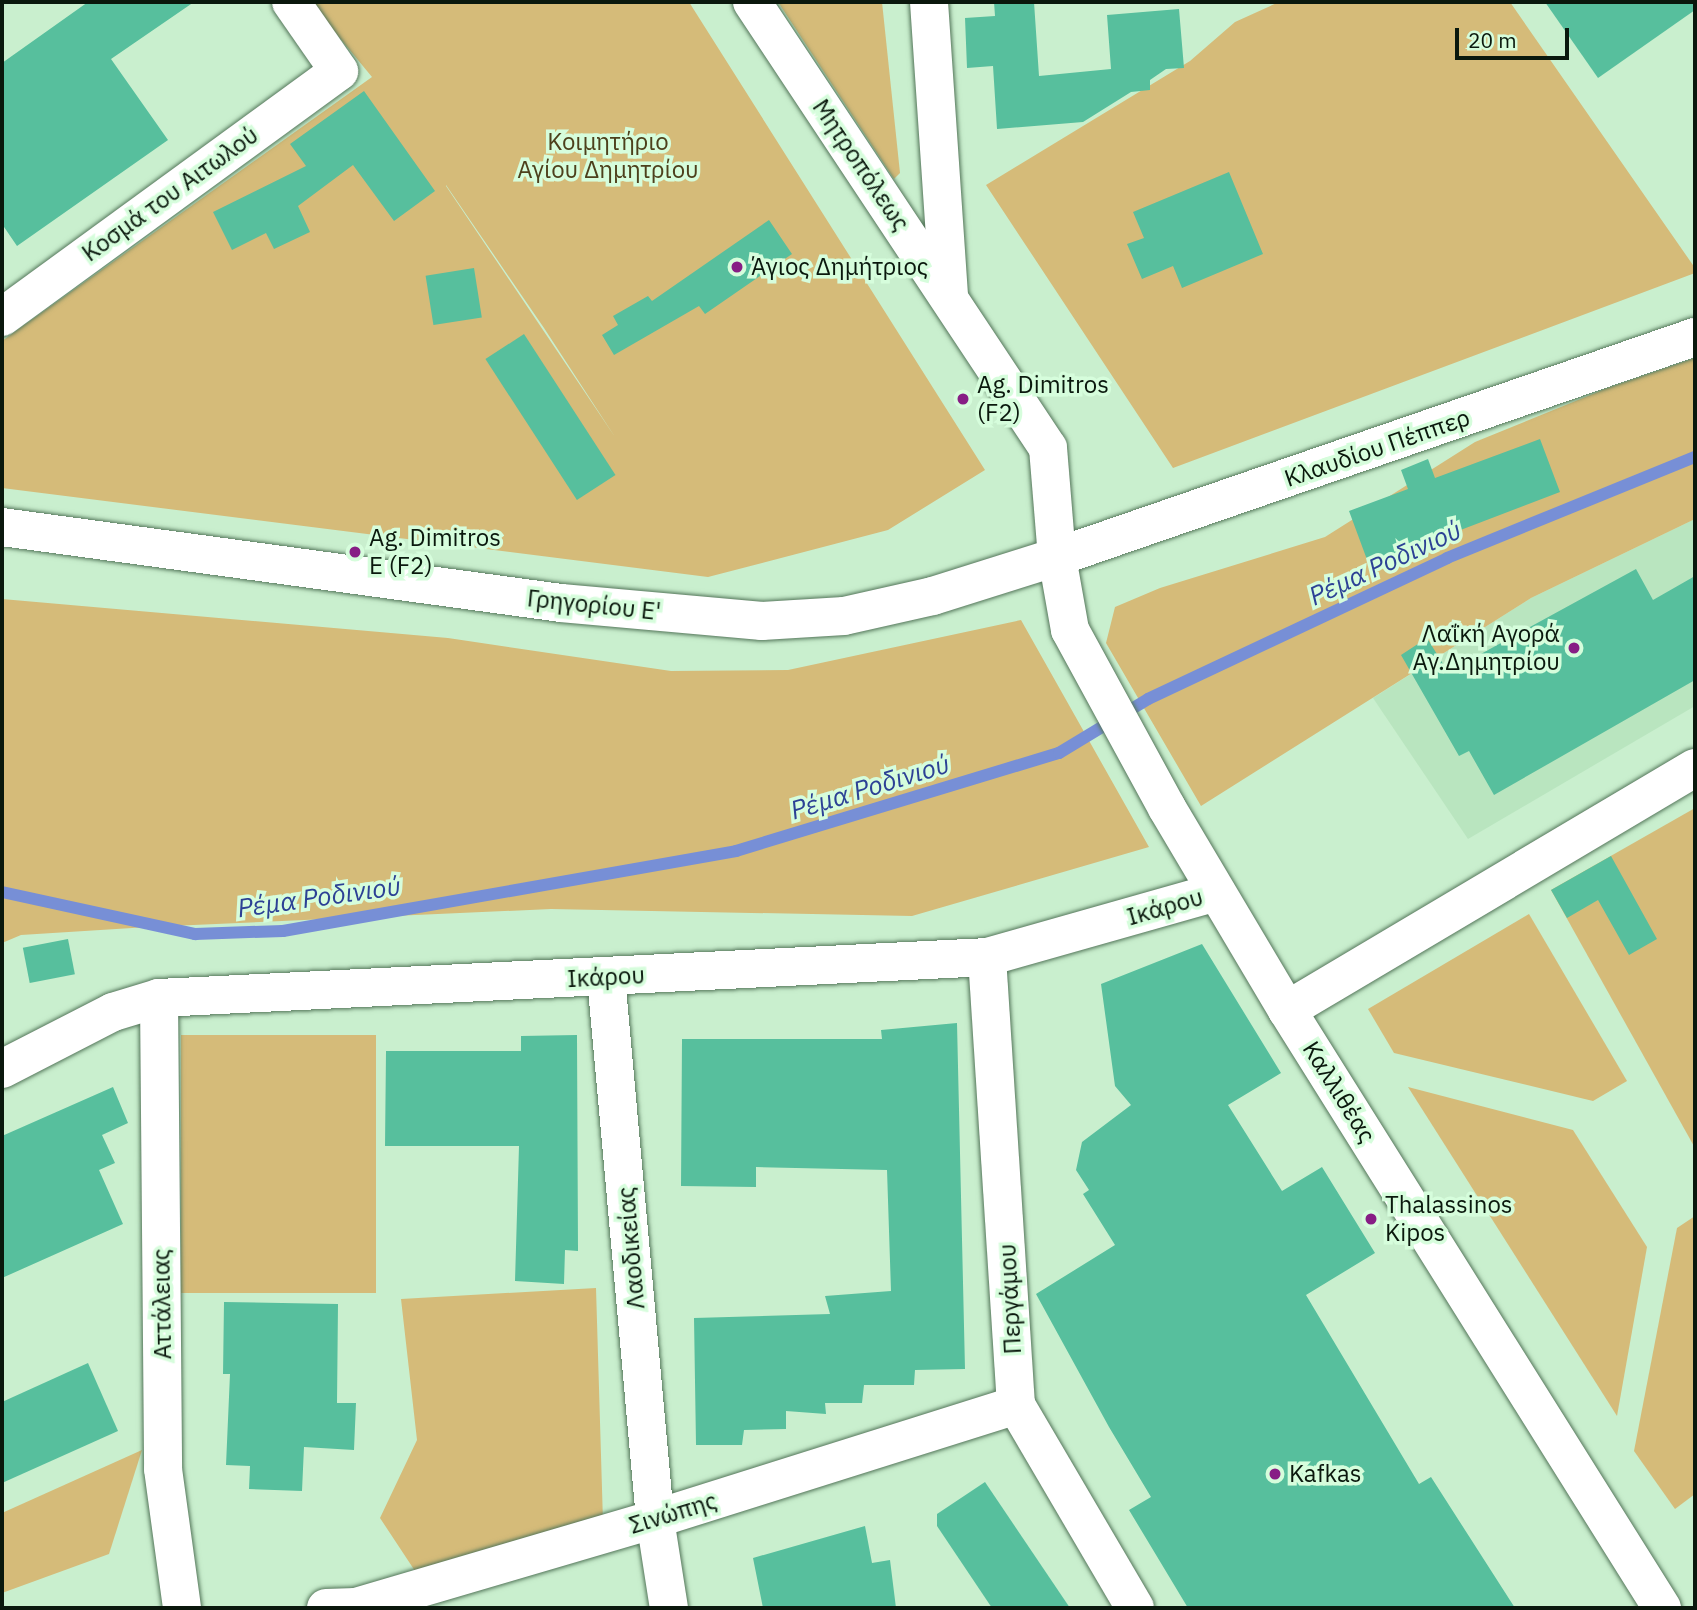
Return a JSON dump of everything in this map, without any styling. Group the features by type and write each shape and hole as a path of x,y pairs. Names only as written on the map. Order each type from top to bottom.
{"street":[{"name":"Κοσμά του Αιτωλού","path":"2,317 339,71 291,2"},
{"name":"Μητροπόλεως","path":"752,2 949,295 1048,448 1057,557"},
{"path":"929,2 949,295"},
{"name":"Κλαυδίου Πέππερ","path":"1057,557 1695,337"},
{"name":"Γρηγορίου Ε'","path":"2,527 561,603 762,621 844,616 933,596 1057,557"},
{"name":"Καλλιθέας","path":"1057,557 1070,630 1167,808 1287,1010 1662,1608"},
{"path":"1287,1010 1695,768"},
{"name":"Ικάρου","path":"2,1069 113,1012 159,998 987,957 1216,892"},
{"name":"Περγάμου","path":"987,957 1016,1405 1135,1608"},
{"name":"Λαοδικείας","path":"606,977 655,1519 669,1608"},
{"name":"Αττάλειας","path":"159,998 163,1468 182,1608"},
{"name":"Σινώπης","path":"326,1608 356,1607 655,1519 1016,1405"}],"shaded area":[{"name":"Λαΐκή Αγορά Αγ.Δημητρίου","path":"1695,519 1695,706 1468,839 1373,698 1531,598"}],"green space":[{"name":"Κοιμητήριο Αγίου Δημητρίου","path":"310,2 689,2 985,470 888,530 708,577 2,488 2,341 372,77","holes":["446,185 544,328 615,437"]},
{"path":"778,2 882,2 900,173 894,179"},
{"path":"1279,2 1510,2 1695,268 1695,273 1173,468 986,185 1190,61 1235,22"},
{"path":"1695,358 1695,519 1531,598 1201,806 1106,643 1115,607 1160,588 1325,537 1475,442 1605,389"},
{"path":"2,599 448,638 671,671 788,670 1021,620 1149,847 912,916 551,909 148,927 21,935 2,943"},
{"path":"1695,808 1695,1148 1551,890"},
{"path":"1529,914 1627,1081 1593,1101 1394,1053 1368,1009"},
{"path":"181,1035 376,1035 376,1293 181,1293"},
{"path":"1408,1087 1573,1130 1647,1247 1617,1416"},
{"path":"1695,1216 1695,1494 1675,1509 1634,1451 1677,1228"},
{"path":"596,1288 603,1522 417,1574 380,1518 417,1440 401,1299"},
{"path":"142,1450 109,1554 2,1593 2,1513"}],"building":[{"path":"88,2 194,2 111,59 168,140 17,246 2,224 2,63"},
{"path":"994,2 1034,2 1039,76 1111,69 1107,15 1179,9 1184,68 1166,69 1150,80 1150,90 1131,92 1083,122 997,129 993,66 967,68 965,18 995,16"},
{"path":"1545,2 1695,2 1695,10 1598,78"},
{"path":"364,91 435,191 394,221 353,165 298,206 310,232 274,249 266,233 232,250 213,212 306,166 290,144"},
{"path":"1229,172 1263,254 1182,288 1173,266 1142,279 1127,244 1144,238 1133,212"},
{"path":"769,220 792,254 705,314 699,306 614,355 602,335 618,325 613,316 648,296 652,301"},
{"path":"474,268 482,317 433,325 426,276"},
{"path":"524,334 615,475 577,500 485,359"},
{"path":"1540,439 1560,492 1369,565 1349,511 1408,489 1401,470 1428,459 1435,478"},
{"name":"Λαΐκή Αγορά Αγ.Δημητρίου","path":"1636,569 1653,600 1695,576 1695,680 1494,795 1469,751 1459,756 1401,655 1427,638 1448,672"},
{"path":"1611,856 1657,939 1629,955 1598,900 1567,918 1551,890"},
{"path":"68,939 75,974 30,983 23,948"},
{"path":"1202,944 1281,1073 1228,1105 1282,1191 1322,1167 1375,1253 1306,1295 1419,1484 1431,1477 1515,1608 1188,1608 1129,1510 1151,1497 1036,1294 1115,1245 1083,1194 1089,1190 1076,1170 1082,1142 1131,1105 1115,1086 1101,984"},
{"path":"957,1023 965,1369 915,1370 914,1385 864,1385 862,1403 825,1403 826,1414 786,1411 786,1429 744,1430 742,1445 696,1445 694,1318 830,1314 825,1296 891,1291 887,1170 756,1167 756,1187 681,1186 682,1039 882,1039 881,1030"},
{"path":"577,1035 578,1251 565,1250 564,1284 515,1281 519,1146 385,1146 386,1051 521,1051 521,1036"},
{"path":"113,1087 128,1123 102,1135 115,1163 99,1170 123,1224 2,1278 2,1136"},
{"path":"224,1302 338,1304 337,1403 356,1403 354,1450 304,1447 302,1491 249,1489 250,1466 226,1465 230,1374 223,1374"},
{"path":"88,1363 118,1431 2,1483 2,1402"},
{"path":"985,1482 1070,1608 992,1608 937,1526 937,1514"},
{"path":"865,1526 872,1563 890,1560 896,1608 763,1608 753,1558"}],"waterway":[{"name":"Ρέμα Ροδινιού","path":"2,892 195,934 283,931 736,851 1059,753 1148,699 1447,558 1695,457"}],"place":[{"name":"Άγιος Δημήτριος","path":"737,267"},
{"name":"Ag. Dimitros (F2)","path":"963,399"},
{"name":"Ag. Dimitros E (F2)","path":"355,552"},
{"name":"Λαΐκή Αγορά Αγ.Δημητρίου","path":"1574,648"},
{"name":"Thalassinos Kipos","path":"1371,1219"},
{"name":"Kafkas","path":"1275,1474"}]}
